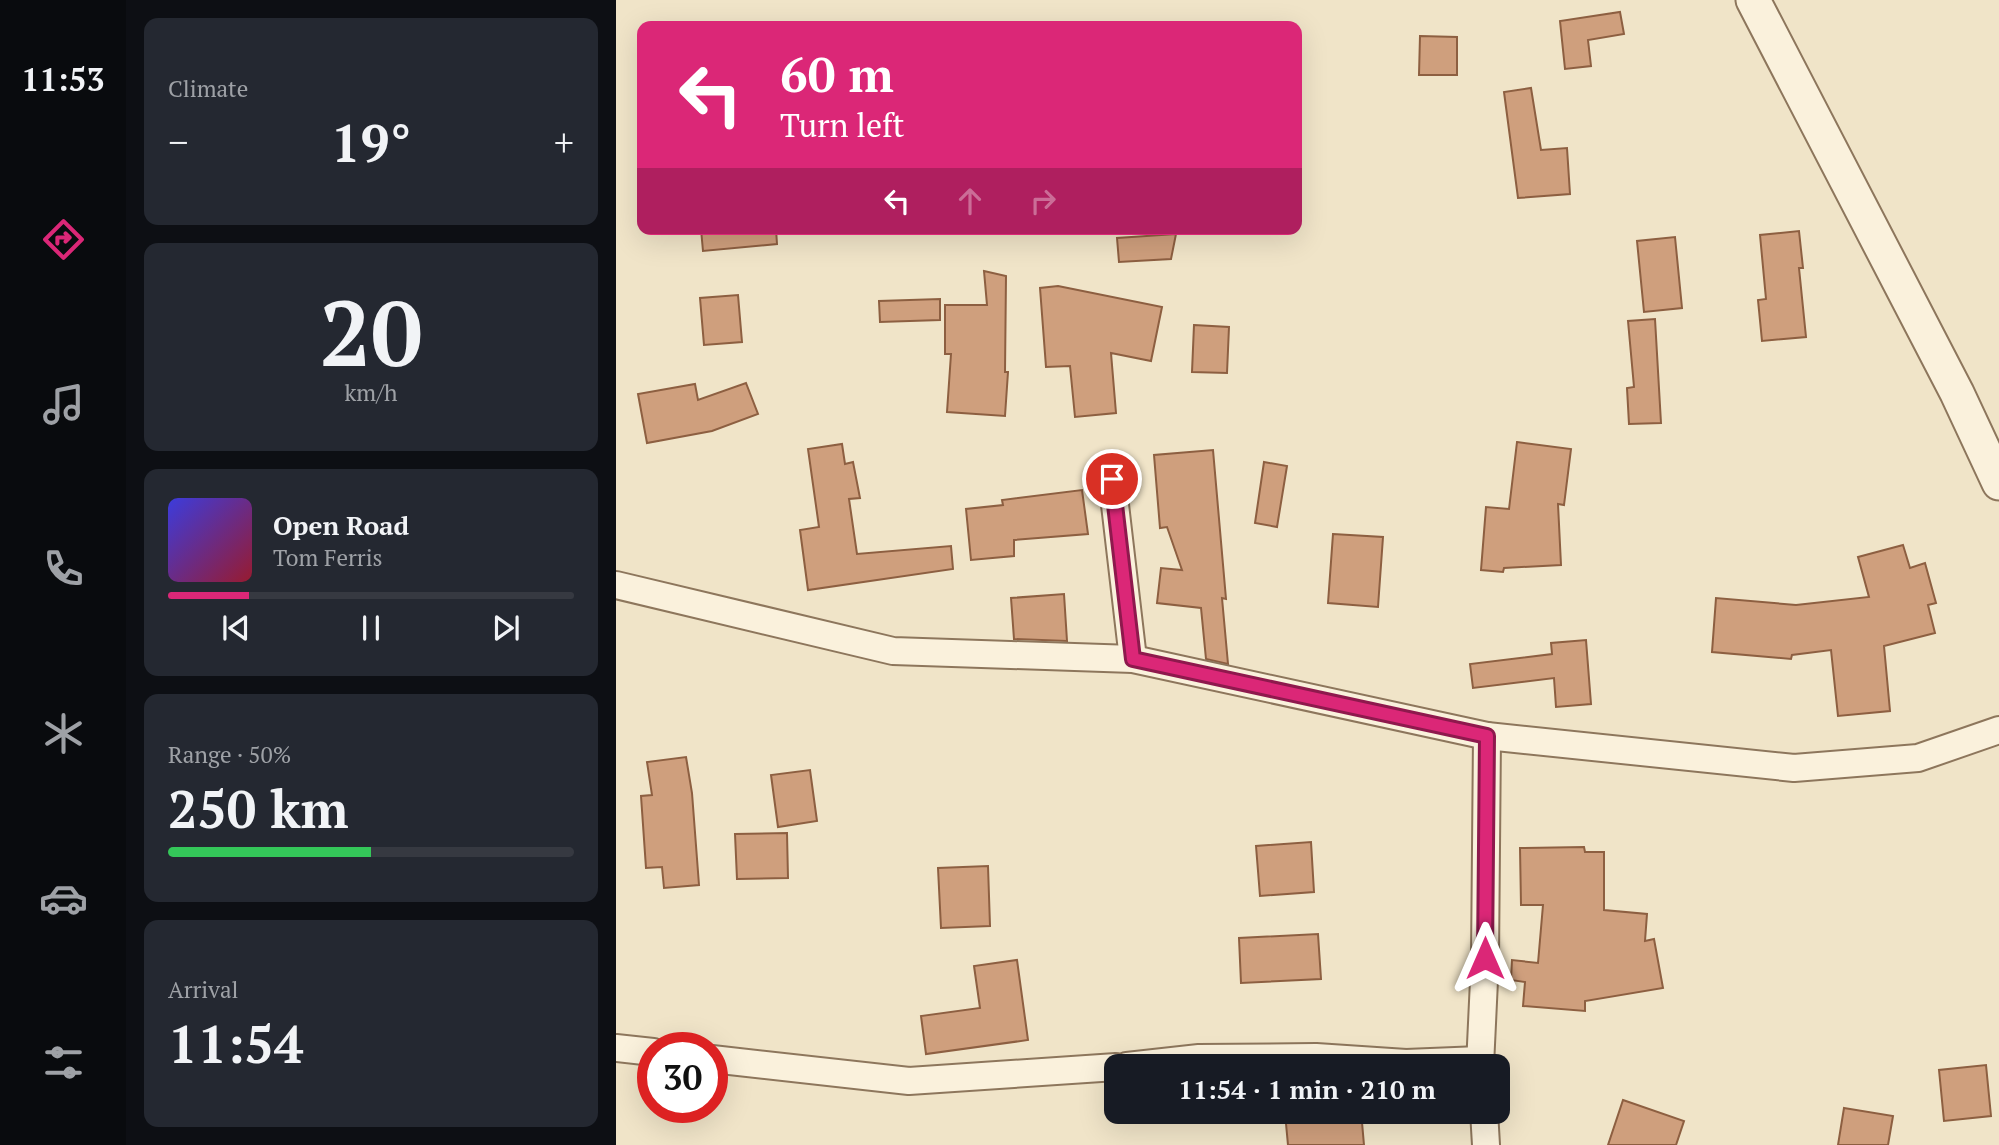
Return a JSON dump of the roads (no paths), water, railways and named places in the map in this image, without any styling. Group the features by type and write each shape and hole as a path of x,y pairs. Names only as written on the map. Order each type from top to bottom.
{"street":[{"path":"1753,0 1957,393 1999,483"},
{"path":"1112,479 1133,659"},
{"path":"616,585 893,651 1133,659 1487,736 1794,768 1918,758 1999,730"},
{"path":"1480,1054 1485,958 1487,736"},
{"path":"616,1048 637,1050"},
{"path":"728,1061 909,1081 1104,1068"},
{"path":"1485,1124 1486,1145"}]}
